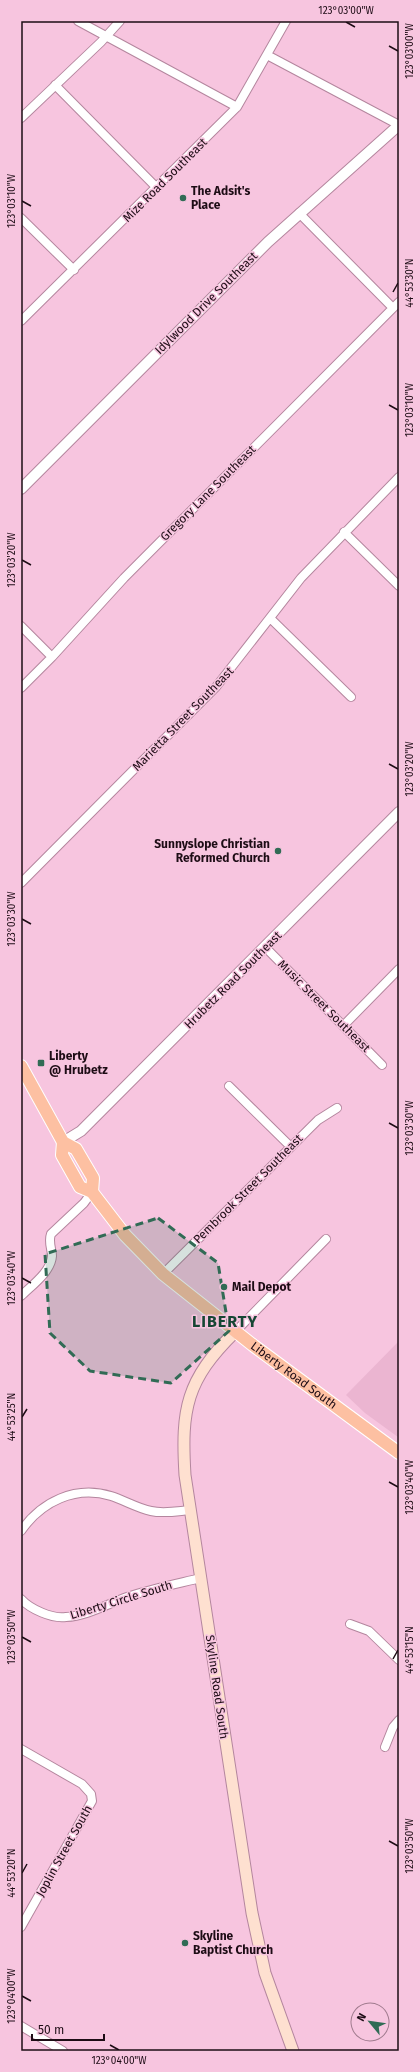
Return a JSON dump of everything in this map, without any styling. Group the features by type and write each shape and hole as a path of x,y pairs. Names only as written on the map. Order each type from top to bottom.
{"main road":[{"path":"21,1066 63,1142 76,1149 93,1178 92,1192"},
{"name":"Liberty Road South","path":"92,1192 125,1235 163,1274 235,1332 399,1453"},
{"name":"Skyline Road South","path":"235,1332 218,1349 200,1374 187,1405 183,1438 185,1475 252,1913 267,1980 293,2051"}],"street":[{"path":"78,21 237,107"},
{"path":"21,118 107,36 120,21"},
{"name":"Mize Road Southeast","path":"21,321 157,188 237,107 286,21"},
{"path":"267,55 399,125"},
{"path":"55,85 157,188"},
{"name":"Idylwood Drive Southeast","path":"21,489 299,213 399,125"},
{"path":"299,213 392,308"},
{"path":"21,218 74,270"},
{"name":"Gregory Lane Southeast","path":"21,688 52,657 124,578 399,302"},
{"name":"Marietta Street Southeast","path":"21,883 216,687 301,578 399,477"},
{"path":"344,532 399,586"},
{"path":"270,618 351,697"},
{"path":"21,626 52,657"},
{"name":"Hrubetz Road Southeast","path":"63,1142 81,1131 399,812"},
{"name":"Music Street Southeast","path":"265,947 382,1065"},
{"path":"343,1026 399,969"},
{"path":"230,1086 291,1147"},
{"name":"Pembrook Street Southeast","path":"163,1274 318,1120 337,1108"},
{"path":"21,1296 50,1264 52,1256 50,1239 52,1234 84,1203 92,1192"},
{"path":"235,1332 326,1239"},
{"path":"21,1531 31,1517 60,1497 86,1492 110,1495 151,1511 166,1512 191,1510"},
{"name":"Liberty Circle South","path":"21,1599 26,1604 50,1615 64,1618 79,1615 154,1588 201,1578"},
{"path":"350,1624 369,1631 399,1660"},
{"path":"385,1747 393,1727 399,1720"},
{"name":"Joplin Street South","path":"21,1749 82,1784 92,1794 92,1802 88,1811 21,1927"},
{"path":"21,2026 64,2051"}],"highlighted area":[{"path":"158,1218 218,1263 229,1331 171,1383 90,1371 50,1333 45,1254"}],"shaded area":[{"path":"399,1341 398,1437 365,1413 346,1395"}],"place":[{"name":"The Adsit's Place","path":"183,198"},
{"name":"Sunnyslope Christian Reformed Church","path":"278,851"},
{"name":"Liberty @ Hrubetz","path":"41,1063"},
{"name":"Mail Depot","path":"224,1287"},
{"name":"Skyline Baptist Church","path":"185,1943"}],"district":[{"name":"LIBERTY","path":"225,1321"}]}
